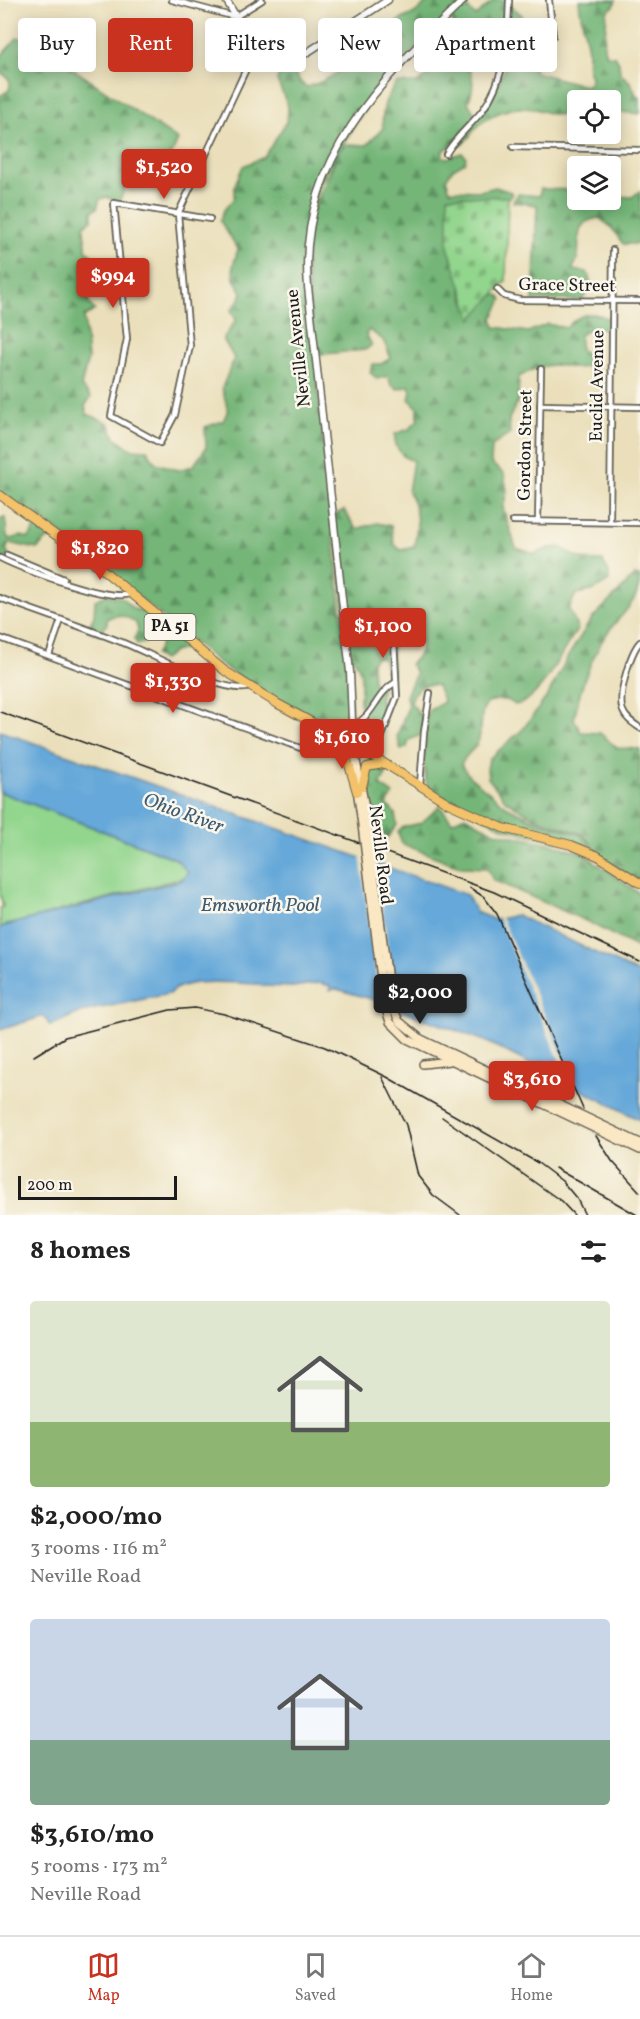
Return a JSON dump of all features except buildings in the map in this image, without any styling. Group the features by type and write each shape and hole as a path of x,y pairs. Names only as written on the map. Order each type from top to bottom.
{"main road":[{"name":"PA 51","path":"0,495 49,528 186,641 250,687 389,766 448,803 503,828 571,845 598,856 640,884"},
{"path":"325,730 347,758 360,790"},
{"name":"Neville Road","path":"353,745 390,1022 400,1034 452,1061 640,1150"},
{"path":"360,790 369,765 381,763 389,766"},
{"name":"Neville Road","path":"388,1003 399,1021 421,1039 640,1143"},
{"path":"423,1064 452,1061"}],"street":[{"path":"172,0 235,17 262,0"},
{"path":"226,0 235,17"},
{"path":"306,53 388,0"},
{"name":"Neville Avenue","path":"353,745 350,672 305,256 308,228 323,180 356,118 397,65 464,0"},
{"path":"446,154 483,109 495,89 506,52 509,0"},
{"path":"549,0 551,18"},
{"path":"210,219 178,213 114,202 127,339 111,416 160,443 175,415 190,346 178,213 245,72"},
{"path":"513,147 640,150"},
{"name":"Euclid Avenue","path":"610,522 613,250"},
{"name":"Grace Street","path":"497,289 504,296 520,300 640,301"},
{"name":"Gordon Street","path":"538,521 541,369"},
{"path":"540,405 640,407"},
{"path":"513,521 640,523"},
{"path":"7,555 71,583"},
{"path":"0,558 107,595 130,594"},
{"path":"0,598 124,643 200,677 236,689 250,687"},
{"path":"49,655 61,620"},
{"path":"0,638 315,753 325,730"},
{"path":"378,746 396,702 394,640"},
{"path":"640,642 633,652 620,701 625,716 640,728"},
{"path":"353,726 369,716 384,691 396,682"},
{"path":"420,786 430,693"}],"green space":[{"path":"429,0 463,0 445,18 414,18 414,50 402,62 402,19"},
{"path":"494,0 508,0 507,18 451,18 450,15 462,3 476,16"},
{"path":"579,0 616,0 614,6 607,12 604,48 607,55 615,56 619,62 620,73 631,83 637,97 640,97 640,114 621,112 621,90 567,90 567,114 515,108 490,117 478,126 462,145 454,144 489,99 503,72 535,72 585,86 590,83 588,48"},
{"path":"510,5 522,15 522,18 510,18"},
{"path":"18,38 18,72 78,72 178,140 170,158 158,173 146,175 132,170 119,203 107,197 100,199 97,208 92,211 92,220 85,224 86,249 91,255 86,268 94,277 95,288 88,297 89,304 95,310 84,317 88,359 81,386 91,397 85,406 87,414 109,423 115,437 131,449 147,450 156,463 178,470 193,466 206,448 205,427 223,421 228,410 222,388 234,358 223,339 236,320 231,310 240,299 242,292 234,279 233,266 238,249 220,221 224,210 234,198 234,187 243,166 264,157 287,121 288,107 277,80 279,73 294,72 301,83 307,87 338,72 392,72 378,86 322,180 310,216 304,256 351,705 350,722 340,728 327,729 279,703 224,667 56,530 0,493 0,96 9,90 10,81 0,72 0,57"},
{"path":"434,72 471,72 472,92 468,102 476,116 451,146 443,151 442,156 447,158 462,153 466,156 465,162 453,169 446,179 450,190 480,191 496,187 511,192 512,196 504,201 467,284 461,289 465,304 480,307 495,294 500,296 502,300 492,319 495,327 528,332 548,324 566,328 586,314 597,314 609,319 610,325 606,329 591,328 580,335 580,349 591,357 591,365 575,368 547,365 519,377 518,401 509,419 510,434 492,446 491,463 504,474 507,491 503,508 516,548 535,554 549,548 561,547 580,558 603,561 609,573 609,581 592,591 576,594 569,609 578,629 550,674 533,695 515,705 503,700 486,705 483,710 478,742 461,765 470,777 506,806 536,821 579,834 589,842 589,849 504,828 429,790 423,761 428,711 444,702 437,686 424,686 417,690 412,698 411,703 423,718 421,735 409,740 407,747 401,750 397,736 408,707 406,696 416,673 410,664 418,656 421,646 420,635 415,624 404,624 397,618 392,620 393,676 387,672 383,658 376,657 372,662 373,681 382,688 380,700 386,710 377,727 365,731 363,727 365,723 360,702 360,671 349,654 334,515 344,510 356,529 377,523 391,526 394,544 401,550 414,547 417,519 412,498 408,492 413,461 404,457 395,445 395,434 409,429 418,420 418,408 409,399 411,392 409,386 398,389 391,385 388,376 377,379 370,372 373,364 381,364 391,358 383,340 369,330 366,334 372,345 365,350 315,355 306,256 311,216 340,149 347,144 367,145 383,128 385,104 397,83 417,83"},
{"path":"540,189 567,190 567,210 621,210 621,196 632,197 640,191 640,240 636,244 623,244 611,227 599,218 582,226 578,258 572,270 587,272 590,280 590,287 582,300 533,300 537,205 513,202 518,194 540,196"},
{"path":"448,196 508,197 506,281 472,319 448,247"},
{"path":"5,517 7,537 11,539 21,536 29,538 38,522 54,533 37,549 9,543 6,550 9,556 0,562 0,518"},
{"path":"635,575 640,576 636,596 606,634 596,652 584,680 574,719 581,732 600,733 617,748 640,749 640,882 598,855 589,841 580,833 537,819 506,801 488,778 487,769 489,759 523,729 548,695 568,656 591,620"},
{"path":"106,595 123,598 133,608 148,611 188,645 187,648 173,652 163,660 155,655 161,644 157,634 148,632 144,643 137,644 134,639 138,630 136,623 122,616 107,619 107,624 99,634 87,630 94,616 95,600"},
{"path":"381,767 387,772 380,785 393,794 387,805 395,813 397,825 387,838 380,833 371,818 366,790 369,773 374,768"},
{"path":"0,792 176,859 188,872 186,877 0,927 0,908 3,907 0,894"},
{"path":"440,806 452,822 465,816 494,832 553,844 582,853 640,894 640,949 586,921 493,880 487,868 461,867 402,844 398,832 403,827 421,823"}],"water":[{"name":"Emsworth Pool","path":"0,731 467,895 476,912 495,920 517,915 640,974 640,1120 485,1041 403,1011 393,1010 375,1000 336,989 330,990 330,986 320,983 293,987 224,982 198,983 176,988 169,994 81,1012 50,1026 44,1016 0,1030 0,927 182,880 188,872 176,859 0,792"}],"pier":[{"path":"360,854 376,860 394,998 399,1013 380,1007"},
{"path":"497,916 500,916 504,924 578,1090 572,1089"}],"railway":[{"path":"0,712 494,892 640,962"},
{"path":"470,888 484,897 497,914 583,1109"},
{"path":"34,1056 65,1037 170,1010 195,1008 224,1014 325,1047 387,1077 538,1163 562,1181 577,1199 585,1215"},
{"path":"382,1077 406,1125 418,1176 433,1195 460,1215"},
{"path":"442,1117 561,1201 574,1215"},
{"path":"596,1136 612,1161 640,1192"},
{"path":"555,1168 637,1215"}],"water label":[{"name":"Ohio River","path":"183,814"}]}
